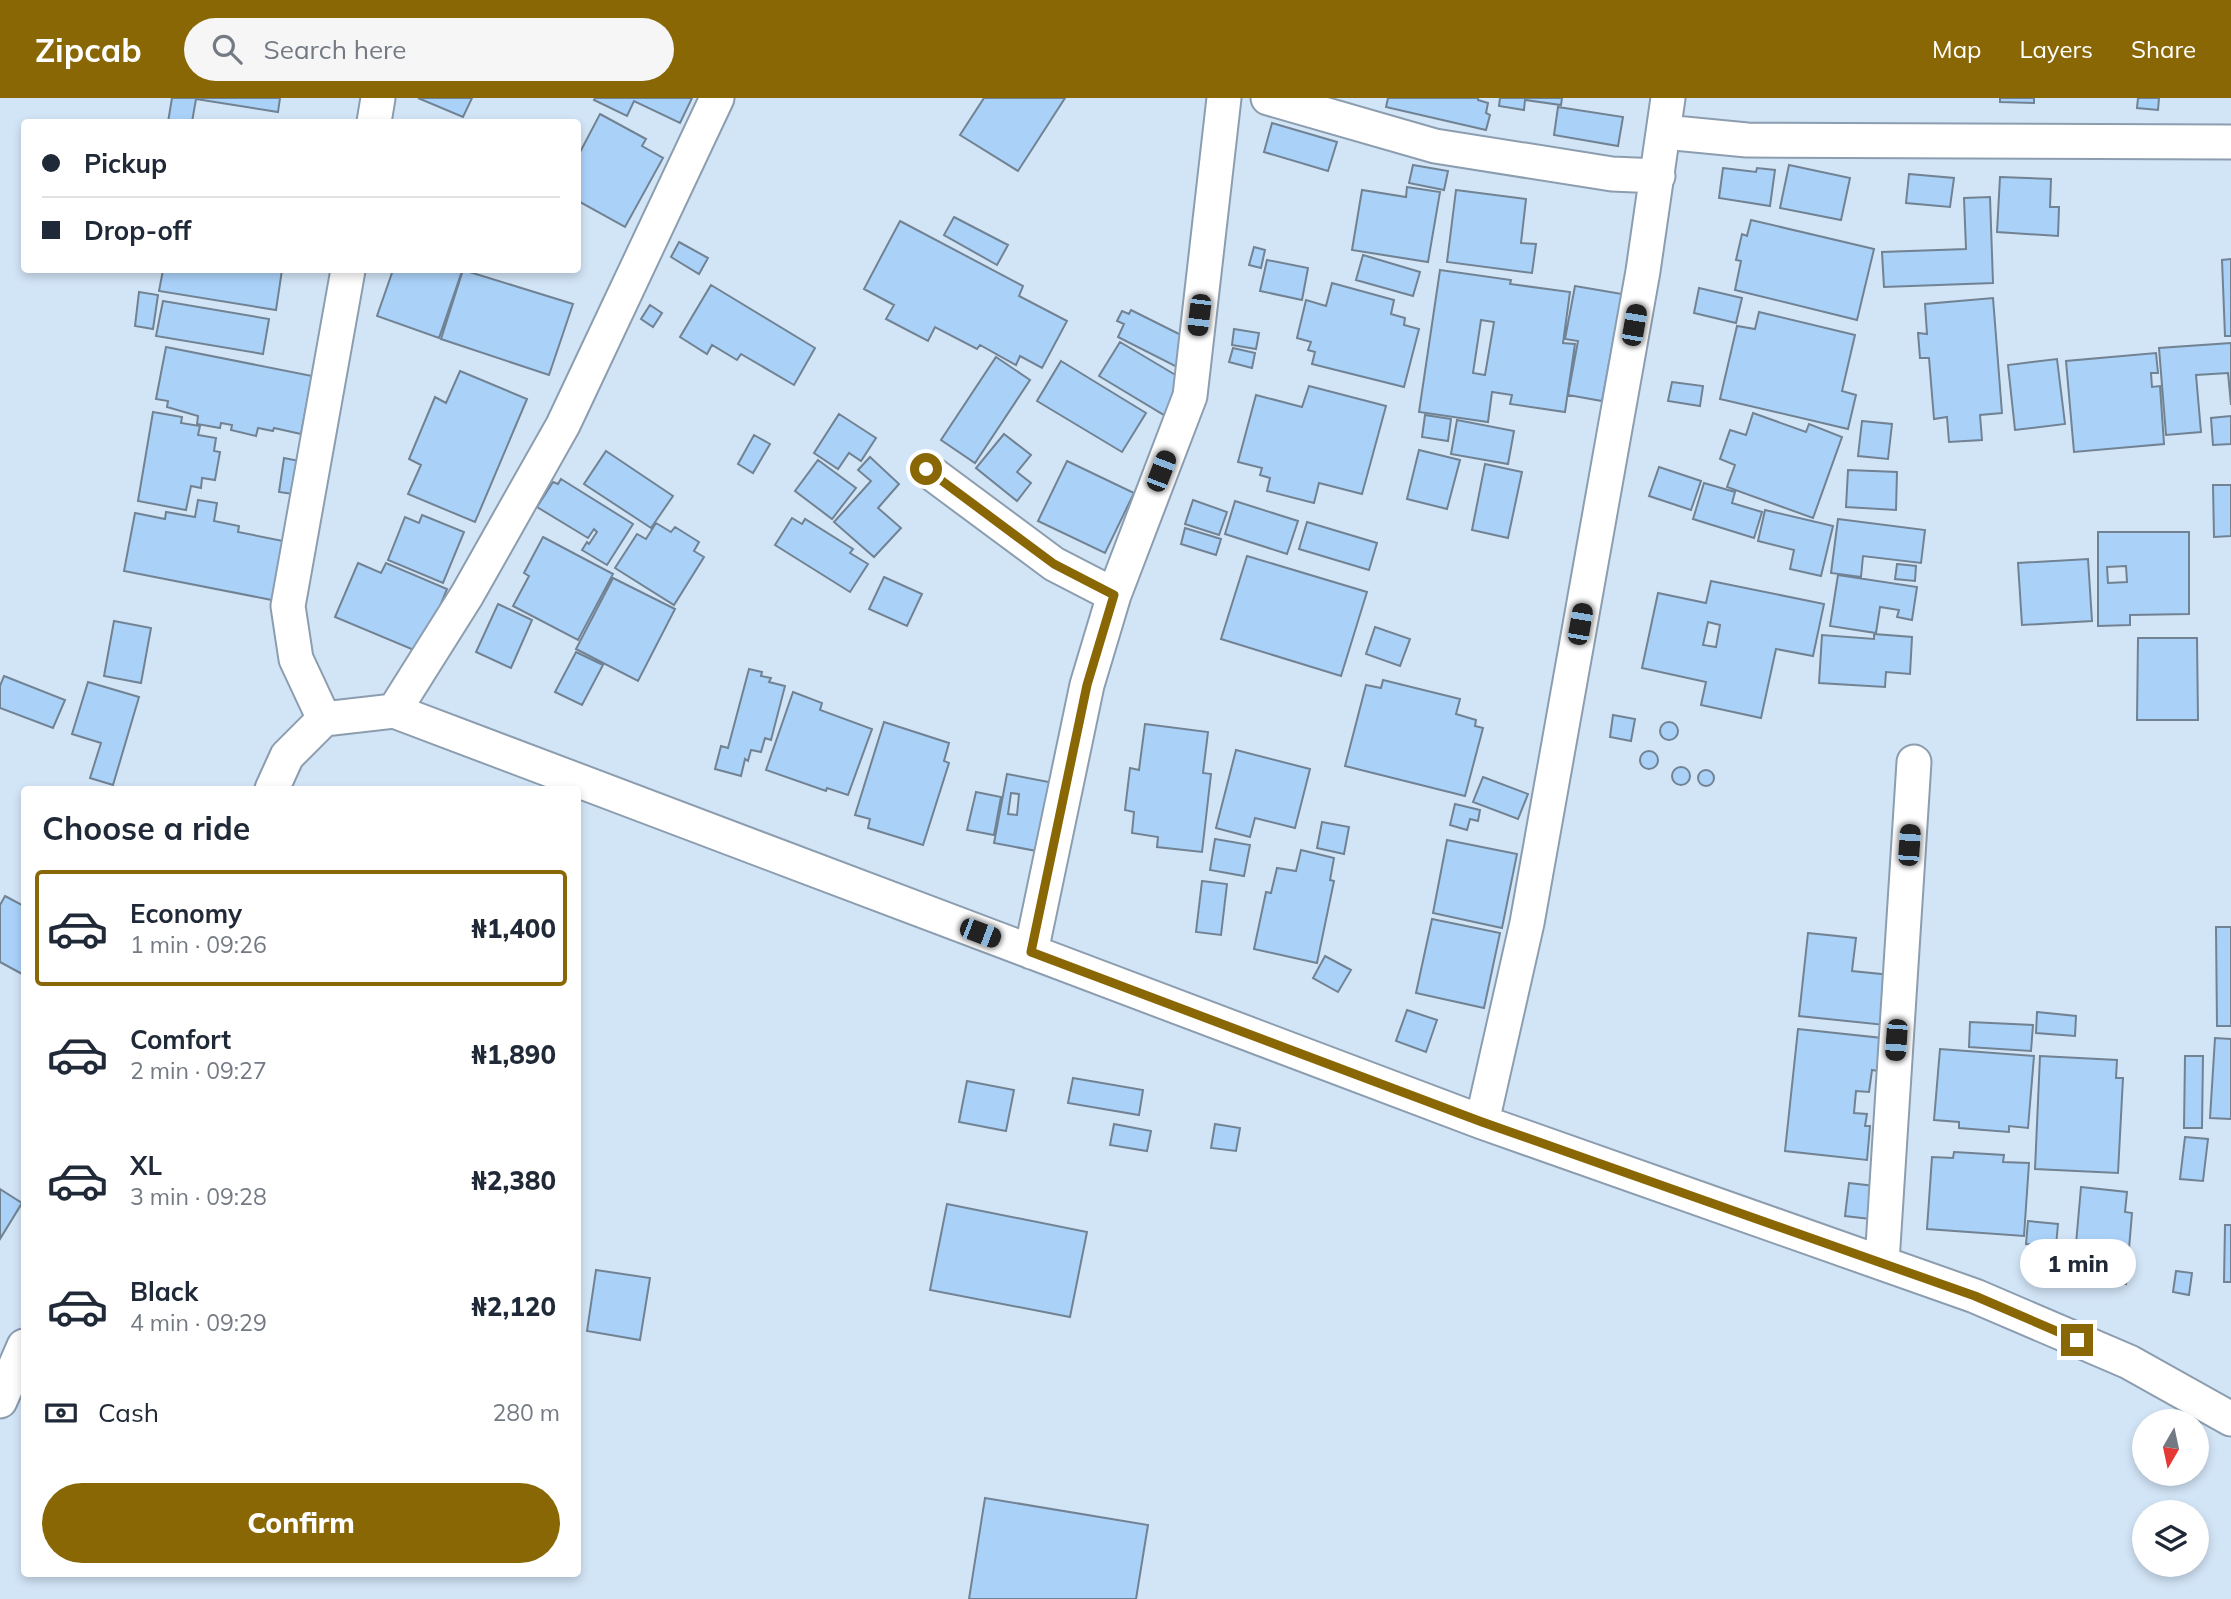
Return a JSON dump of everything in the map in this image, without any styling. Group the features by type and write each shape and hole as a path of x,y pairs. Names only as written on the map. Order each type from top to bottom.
{"street":[{"path":"374,119 378,98"},
{"path":"394,711 467,595 563,425 717,98"},
{"path":"1031,952 1087,685 1114,595 1189,396 1224,98"},
{"path":"1268,98 1435,146 1612,173 1658,176"},
{"path":"1482,1122 1527,923 1643,271 1668,98"},
{"path":"1664,132 1747,140 2231,142"},
{"path":"324,719 296,659 288,606 347,273"},
{"path":"926,469 1054,564 1114,595"},
{"path":"273,786 287,756 324,719 394,711 1482,1122 1975,1296 2129,1362 2231,1419"},
{"path":"1882,1262 1914,761"},
{"path":"0,1401 21,1353"}],"building":[{"path":"172,98 280,98 278,112 196,99 193,119 168,119"},
{"path":"418,98 472,98 463,117"},
{"path":"692,98 680,123 634,101 627,116 594,100"},
{"path":"984,98 1065,98 1018,171 960,135"},
{"path":"1388,98 1478,98 1488,103 1486,113 1490,115 1486,130 1386,107"},
{"path":"1500,98 1562,98 1561,105 1525,100 1524,110 1499,106"},
{"path":"2000,98 2034,98 2034,103 2000,102"},
{"path":"2138,98 2159,98 2158,110 2137,108"},
{"path":"1558,107 1623,117 1618,146 1554,135"},
{"path":"600,114 646,139 642,146 663,158 625,227 581,203 581,150"},
{"path":"1272,123 1337,142 1328,171 1264,152"},
{"path":"1413,165 1448,171 1444,190 1409,183"},
{"path":"1789,165 1850,178 1841,220 1780,208"},
{"path":"1723,168 1756,172 1757,168 1775,170 1770,206 1719,198"},
{"path":"1909,174 1954,178 1950,207 1906,203"},
{"path":"2000,177 2051,179 2050,207 2059,207 2058,236 1997,232"},
{"path":"1407,187 1440,192 1428,262 1352,250 1362,190 1406,197"},
{"path":"1456,190 1526,199 1521,243 1536,244 1532,273 1447,262"},
{"path":"1990,197 1993,283 1884,287 1882,252 1966,249 1964,198"},
{"path":"954,217 1008,245 997,265 944,235"},
{"path":"1751,220 1874,249 1857,320 1735,290 1741,261 1736,260 1742,234 1747,236"},
{"path":"900,221 1023,286 1019,296 1067,321 1042,368 1020,356 1016,365 980,345 977,349 935,327 928,341 886,319 894,305 864,289"},
{"path":"679,242 708,258 699,274 671,257"},
{"path":"1254,247 1265,250 1261,268 1249,265"},
{"path":"1363,255 1420,272 1413,296 1356,280"},
{"path":"2231,259 2231,336 2225,336 2222,260"},
{"path":"1267,260 1308,268 1302,300 1260,291"},
{"path":"1440,270 1511,280 1510,284 1570,292 1563,343 1575,344 1565,412 1510,404 1512,395 1492,392 1488,422 1419,412","holes":["1481,320 1494,322 1485,375 1473,373"]},
{"path":"162,273 282,273 276,310 159,291"},
{"path":"392,273 461,273 439,338 377,316"},
{"path":"462,273 473,273 573,304 549,375 441,339"},
{"path":"1332,283 1394,300 1391,314 1405,318 1404,325 1419,329 1404,387 1312,364 1315,352 1308,350 1311,342 1297,338 1306,300 1326,306"},
{"path":"711,285 815,348 794,385 741,354 737,360 712,345 707,354 680,337"},
{"path":"1575,286 1622,294 1602,401 1568,395 1578,341 1565,339"},
{"path":"1699,288 1742,298 1736,323 1694,313"},
{"path":"139,292 158,295 153,329 135,326"},
{"path":"1993,298 2002,413 1980,415 1982,440 1949,442 1947,417 1934,419 1929,358 1920,358 1918,333 1927,334 1925,304"},
{"path":"163,301 269,319 263,354 156,336"},
{"path":"650,305 662,313 653,327 641,319"},
{"path":"1131,310 1195,342 1181,369 1118,337 1124,324 1117,321 1122,311 1129,314"},
{"path":"1759,312 1855,335 1842,391 1856,395 1848,429 1720,399 1737,326 1755,329"},
{"path":"1234,329 1259,333 1256,349 1232,345"},
{"path":"1120,342 1184,380 1164,415 1099,376"},
{"path":"2231,343 2231,405 2228,373 2196,375 2201,432 2166,435 2159,348"},
{"path":"166,347 312,376 301,434 274,428 273,431 258,428 256,436 231,430 232,425 221,423 220,428 197,424 198,416 167,407 168,401 156,399"},
{"path":"1233,348 1255,353 1252,368 1229,362"},
{"path":"2156,353 2158,373 2151,373 2152,387 2160,386 2164,444 2074,452 2066,361"},
{"path":"996,357 1030,380 975,463 941,440"},
{"path":"2057,359 2065,424 2015,430 2008,365"},
{"path":"1061,361 1146,413 1122,452 1037,401"},
{"path":"460,371 527,399 475,522 408,494 421,465 409,459 435,397 446,403"},
{"path":"1672,382 1703,386 1700,406 1668,401"},
{"path":"1309,386 1386,406 1362,494 1319,483 1314,503 1267,491 1270,478 1260,475 1262,468 1238,462 1256,395 1302,407"},
{"path":"153,412 182,417 181,423 200,426 198,435 216,438 214,451 220,452 215,480 202,478 201,488 191,486 186,510 138,501"},
{"path":"1753,413 1806,432 1809,424 1842,437 1813,518 1727,487 1735,465 1720,459 1730,430 1746,435"},
{"path":"839,414 876,438 861,461 849,453 838,469 814,453"},
{"path":"1425,415 1451,419 1448,441 1422,437"},
{"path":"2231,416 2231,444 2213,445 2211,418"},
{"path":"1457,420 1514,431 1508,464 1451,454"},
{"path":"1862,421 1892,424 1888,459 1858,456"},
{"path":"1004,434 1031,455 1017,472 1031,483 1017,501 976,468"},
{"path":"754,435 770,444 753,473 738,464"},
{"path":"1419,450 1460,460 1447,509 1407,499"},
{"path":"606,451 673,496 651,528 584,484"},
{"path":"870,457 899,484 878,508 901,528 874,557 834,522 871,481 858,470"},
{"path":"284,458 304,462 300,495 279,492"},
{"path":"818,460 856,488 832,519 795,491"},
{"path":"1067,461 1134,493 1105,553 1038,521"},
{"path":"1485,464 1522,472 1508,538 1472,530"},
{"path":"1659,467 1701,481 1691,510 1649,496"},
{"path":"1848,470 1897,472 1896,510 1846,507"},
{"path":"561,479 633,524 607,565 582,550 597,532 594,529 588,538 537,507 553,482 558,484"},
{"path":"1704,483 1735,492 1732,503 1762,512 1754,538 1693,519"},
{"path":"2213,485 2231,485 2231,536 2214,537"},
{"path":"198,500 217,503 214,521 239,526 238,532 283,541 272,600 124,571 135,513 165,519 166,512 195,517"},
{"path":"1193,500 1227,512 1219,535 1185,524"},
{"path":"1235,501 1298,521 1287,554 1225,534"},
{"path":"1765,510 1833,526 1821,576 1790,569 1794,550 1758,541"},
{"path":"422,515 464,532 443,583 388,560 405,517 419,523"},
{"path":"792,518 802,524 805,519 853,549 850,553 868,564 850,592 775,545"},
{"path":"1838,519 1925,530 1921,563 1863,556 1861,577 1831,573"},
{"path":"1307,522 1377,543 1369,570 1299,549"},
{"path":"656,523 671,532 675,527 699,542 694,551 704,557 674,605 615,568 637,534 646,539"},
{"path":"1185,528 1221,539 1216,555 1181,544"},
{"path":"2098,532 2189,532 2189,614 2130,615 2130,625 2098,626","holes":["2126,566 2127,582 2108,583 2107,567"]},
{"path":"543,537 613,574 578,640 513,606 529,576 524,573"},
{"path":"1247,556 1367,592 1341,676 1221,639"},
{"path":"2088,559 2092,621 2022,625 2018,563"},
{"path":"358,563 381,573 386,563 447,589 421,653 335,617"},
{"path":"1897,564 1916,566 1915,581 1895,579"},
{"path":"1838,575 1917,587 1912,620 1897,617 1899,610 1880,607 1876,633 1830,626"},
{"path":"884,577 922,594 907,626 869,609"},
{"path":"613,578 675,609 638,681 576,649"},
{"path":"1711,581 1824,604 1813,656 1776,649 1761,718 1701,705 1706,682 1642,668 1658,593 1706,603","holes":["1708,622 1720,625 1716,647 1703,645"]},
{"path":"498,604 532,620 511,668 476,652"},
{"path":"114,621 151,628 141,683 104,676"},
{"path":"1375,627 1410,639 1400,666 1366,654"},
{"path":"1874,634 1912,637 1910,674 1886,672 1885,687 1819,683 1822,635 1874,639"},
{"path":"2138,638 2197,638 2198,720 2137,720"},
{"path":"576,652 603,665 582,705 555,692"},
{"path":"749,669 762,672 761,676 771,678 769,682 785,686 771,740 765,738 761,752 751,750 748,761 745,759 741,776 715,769 721,746 728,748"},
{"path":"4,676 65,700 53,728 0,708 0,686"},
{"path":"1383,680 1460,699 1456,714 1476,720 1475,726 1483,728 1465,796 1345,766 1366,685 1381,688"},
{"path":"88,682 139,697 113,785 90,778 101,743 72,734"},
{"path":"793,692 822,703 820,710 872,729 848,795 827,788 826,791 766,770"},
{"path":"1613,715 1635,719 1631,741 1610,737"},
{"path":"884,722 949,743 944,761 949,763 923,845 868,828 870,819 855,815"},
{"path":"1669,722 1675,725 1678,731 1675,737 1669,740 1663,737 1660,731 1663,725"},
{"path":"1145,724 1208,732 1203,773 1211,774 1202,852 1157,847 1158,837 1132,833 1134,812 1125,810 1130,768 1139,770"},
{"path":"1236,750 1310,769 1295,828 1255,818 1250,837 1216,828"},
{"path":"1649,751 1655,754 1658,760 1655,766 1649,769 1643,766 1640,760 1643,754"},
{"path":"1677,767 1685,767 1690,776 1688,783 1677,785 1672,780 1672,772"},
{"path":"1703,770 1709,770 1714,778 1712,784 1703,786 1698,781 1698,775"},
{"path":"1007,774 1054,783 1042,852 994,843","holes":["1011,793 1019,794 1017,815 1008,814"]},
{"path":"1483,777 1528,794 1518,819 1473,802"},
{"path":"976,792 1001,797 994,835 967,830"},
{"path":"1455,804 1480,810 1478,821 1470,819 1467,830 1450,825"},
{"path":"1322,822 1349,827 1344,854 1317,848"},
{"path":"1215,839 1250,845 1244,876 1210,870"},
{"path":"1447,840 1517,854 1502,928 1433,913"},
{"path":"1301,850 1334,858 1330,880 1334,881 1317,963 1254,949 1266,892 1271,893 1277,868 1296,871"},
{"path":"1202,881 1227,884 1221,935 1196,932"},
{"path":"5,896 21,904 21,973 0,962 0,905"},
{"path":"1432,919 1500,933 1484,1008 1416,993"},
{"path":"2216,927 2231,927 2231,1026 2217,1026"},
{"path":"1808,933 1856,938 1852,971 1891,975 1885,1025 1799,1016"},
{"path":"1325,956 1351,970 1338,992 1313,978"},
{"path":"1407,1010 1437,1020 1426,1052 1396,1041"},
{"path":"2037,1012 2076,1016 2075,1036 2036,1033"},
{"path":"1970,1022 2033,1025 2031,1051 1969,1047"},
{"path":"1798,1029 1882,1038 1878,1071 1872,1070 1869,1092 1856,1091 1854,1113 1867,1114 1865,1126 1870,1126 1867,1160 1785,1151"},
{"path":"2215,1038 2231,1039 2231,1119 2210,1118"},
{"path":"1940,1049 2034,1056 2028,1128 2009,1126 2009,1132 1959,1128 1959,1122 1934,1120"},
{"path":"2040,1056 2117,1060 2116,1078 2123,1078 2118,1173 2035,1169"},
{"path":"2185,1056 2203,1056 2202,1128 2184,1128"},
{"path":"1073,1078 1143,1090 1139,1115 1068,1103"},
{"path":"967,1081 1014,1090 1006,1131 959,1122"},
{"path":"1114,1124 1151,1131 1147,1151 1110,1145"},
{"path":"1215,1124 1240,1128 1236,1151 1211,1148"},
{"path":"2185,1137 2208,1139 2203,1181 2180,1179"},
{"path":"1954,1152 2004,1155 2003,1162 2029,1163 2024,1236 1927,1229 1932,1157 1953,1158"},
{"path":"1849,1183 1883,1187 1879,1220 1845,1216"},
{"path":"2081,1187 2127,1192 2125,1212 2132,1213 2129,1249 2076,1244"},
{"path":"0,1189 21,1205 0,1239"},
{"path":"947,1204 1087,1232 1070,1317 930,1290"},
{"path":"2028,1221 2058,1224 2056,1246 2026,1244"},
{"path":"2225,1225 2231,1225 2231,1282 2224,1282"},
{"path":"2056,1248 2129,1258 2126,1284 2052,1274"},
{"path":"596,1270 650,1278 640,1340 587,1331"},
{"path":"2176,1271 2192,1273 2189,1295 2173,1292"},
{"path":"985,1498 1148,1525 1136,1599 969,1599"}],"route":[{"path":"926,469 1054,564 1114,595 1087,685 1031,952 1482,1122 1975,1296 2077,1340"}]}
